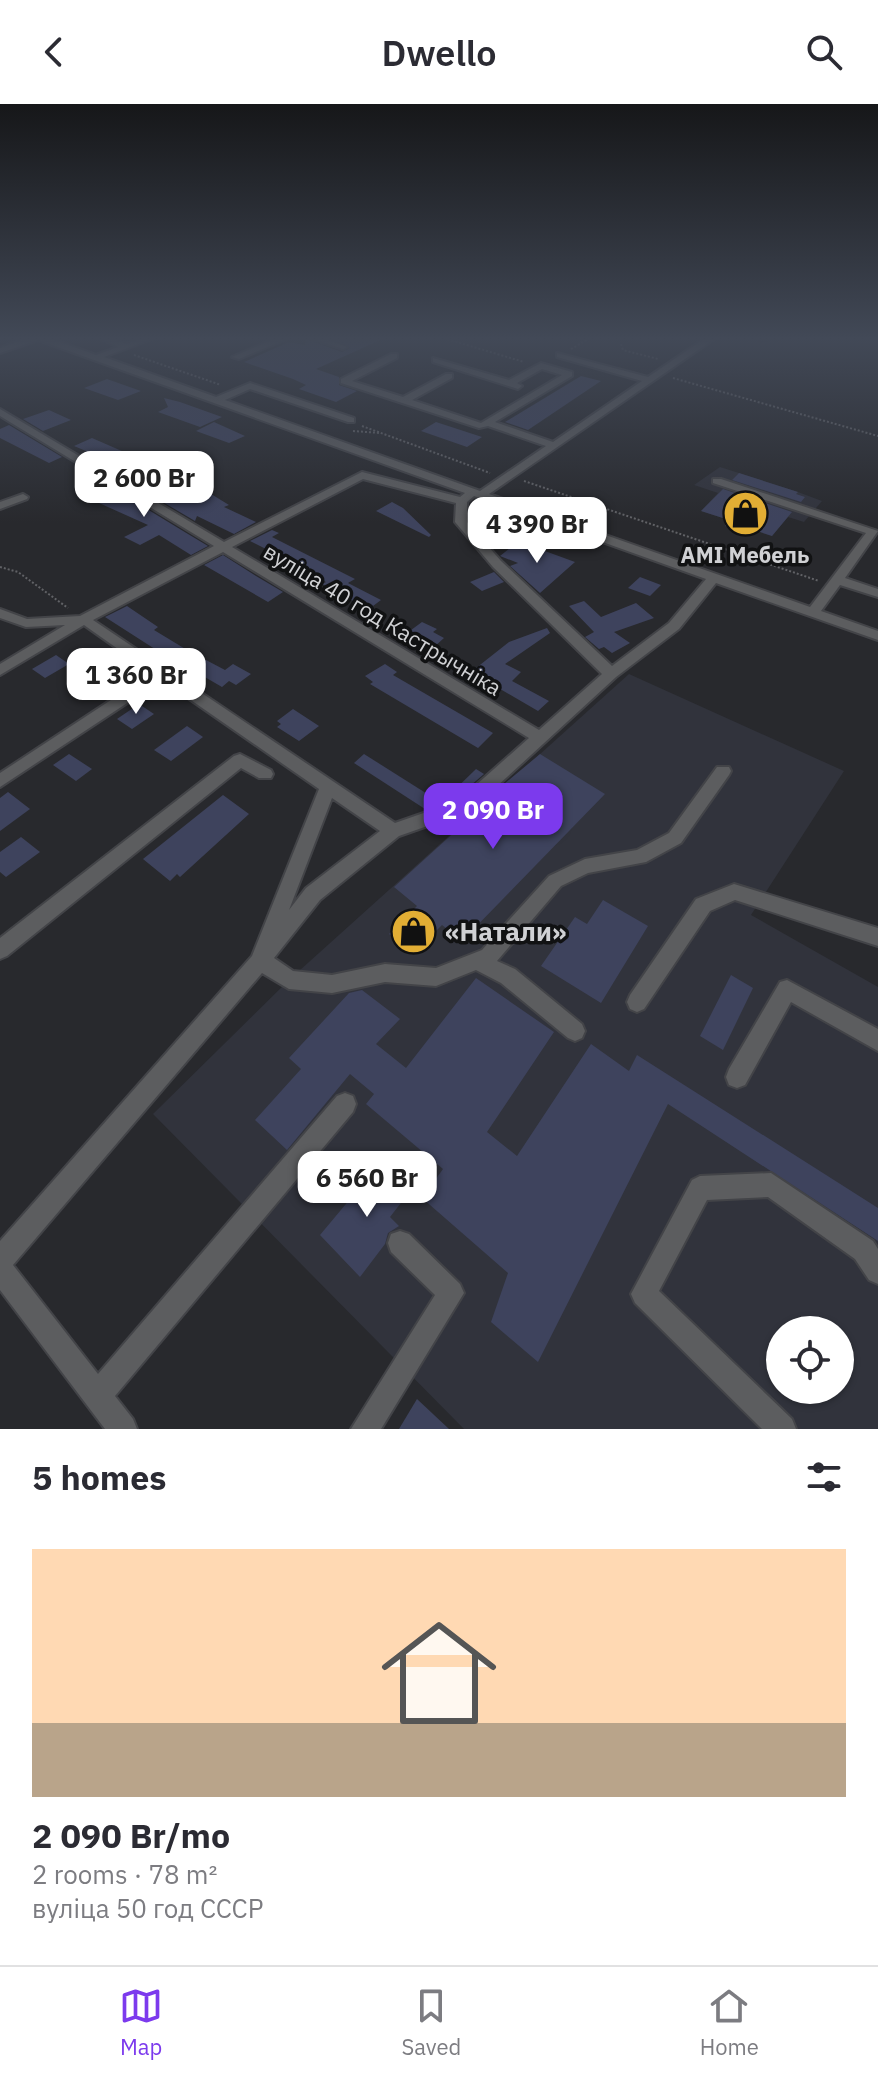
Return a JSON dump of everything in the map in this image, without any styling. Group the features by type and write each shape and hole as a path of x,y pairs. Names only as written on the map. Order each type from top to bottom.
{"street":[{"path":"215,399 878,636"},
{"path":"285,399 350,423"},
{"path":"397,399 482,426 528,399"},
{"path":"403,401 407,399"},
{"path":"0,670 85,620 362,475 462,501 507,477 620,399"},
{"name":"вуліца 40 год Кастрычніка","path":"0,412 539,737"},
{"path":"487,423 553,445"},
{"path":"717,481 875,533 813,613"},
{"path":"0,506 23,497"},
{"path":"462,501 461,522 497,564 611,674"},
{"path":"0,1260 260,960 313,894 393,831 464,806 611,674 674,626 714,577"},
{"path":"835,583 878,593"},
{"path":"0,613 26,623 85,620 393,831"},
{"path":"0,781 161,674"},
{"path":"0,950 240,760 265,774"},
{"path":"260,960 289,980 332,984 385,973 436,977 477,961 489,956 555,881 585,866 640,857 675,838 723,771"},
{"path":"260,960 328,787"},
{"path":"637,1002 703,905 734,892 878,937"},
{"path":"477,961 508,976 575,1031"},
{"path":"737,1077 787,989 878,1041"},
{"path":"97,1396 345,1104"},
{"path":"782,1429 644,1294 700,1188 771,1185 864,1250 878,1271"},
{"path":"365,1429 451,1293 400,1243"},
{"path":"0,1269 123,1429"}],"path":[{"path":"748,399 878,436"},
{"path":"350,423 835,583"},
{"path":"0,567 18,572 85,620"}],"shaded area":[{"path":"720,467 822,501 804,522 788,517 772,536 754,530 750,534 725,526 729,520 701,511 718,493 694,485"},
{"path":"629,674 844,771 751,915 878,987 878,1429 464,1429 153,1114 289,980"}],"building":[{"path":"164,399 222,417 200,427 158,412 168,407"},
{"path":"543,399 574,399 528,430 505,422"},
{"path":"49,410 71,420 43,431 23,419"},
{"path":"214,422 245,436 229,443 196,431"},
{"path":"436,422 482,437 467,447 421,431"},
{"path":"9,425 62,457 49,463 0,438 0,429"},
{"path":"92,438 170,472 162,476 192,491 203,489 229,505 224,507 256,522 234,534 197,516 195,521 110,471 122,466 74,446"},
{"path":"739,473 805,497 801,502 732,480"},
{"path":"96,478 208,546 191,555 159,535 140,545 124,537 148,525 99,503 107,499 78,485"},
{"name":"AMI Мебель","path":"723,489 792,512 772,536 754,530 750,534 725,526 729,520 701,511"},
{"path":"392,502 403,508 431,535 429,537 376,511"},
{"path":"272,530 279,533 272,537 355,579 348,583 381,600 373,606 377,614 322,584 326,582 299,569 302,567 250,541"},
{"path":"520,540 575,562 540,593 510,566 518,563 500,556"},
{"path":"223,555 283,592 268,602 204,565"},
{"path":"494,572 504,582 482,591 470,582"},
{"path":"640,577 661,585 650,596 628,588"},
{"path":"584,601 601,617 636,603 654,618 614,632 630,643 612,653 604,647 599,649 585,637 594,632 569,606"},
{"path":"127,606 158,627 154,630 187,650 225,670 233,664 251,674 236,685 229,681 222,687 203,676 200,678 105,617"},
{"path":"422,622 437,629 433,632 444,638 434,647 407,633"},
{"path":"547,628 550,633 505,664 521,672 512,681 549,701 538,711 471,672 509,642"},
{"path":"56,655 69,664 45,678 32,669"},
{"path":"385,664 397,672 393,675 493,733 478,748 370,684 373,682 365,676"},
{"path":"95,678 107,686 87,699 75,691"},
{"path":"139,704 154,714 132,729 117,719"},
{"path":"293,709 319,726 299,741 277,727 281,724 277,721"},
{"path":"187,726 203,737 171,761 154,750"},
{"path":"69,754 92,769 76,781 53,765"},
{"path":"364,754 440,802 425,809 354,763"},
{"path":"540,754 605,794 462,941 442,925 414,953 389,934 417,906 394,887 470,818 467,815"},
{"path":"476,769 484,774 456,798 443,801"},
{"path":"8,792 30,809 0,831 0,798"},
{"path":"223,795 249,814 180,877 177,874 170,881 143,859"},
{"path":"21,837 40,852 6,877 0,872 0,852"},
{"path":"603,900 648,926 601,1003 541,966 575,917 587,924"},
{"path":"731,975 753,988 723,1050 700,1036"},
{"path":"476,978 554,1032 487,1132 517,1156 591,1044 629,1071 637,1055 878,1208 878,1241 668,1104 538,1362 491,1322 508,1273 422,1198 443,1169 366,1104 374,1094 350,1074 287,1150 255,1120 301,1069 289,1058 349,993 362,990 400,1019 376,1044 406,1068"},
{"path":"381,1162 411,1190 390,1217 399,1226 388,1233 385,1244 360,1277 320,1235"},
{"path":"417,1399 449,1429 399,1429"}],"place":[{"name":"AMI Мебель","path":"745,513"},
{"name":"«Натали»","path":"414,931"}]}
